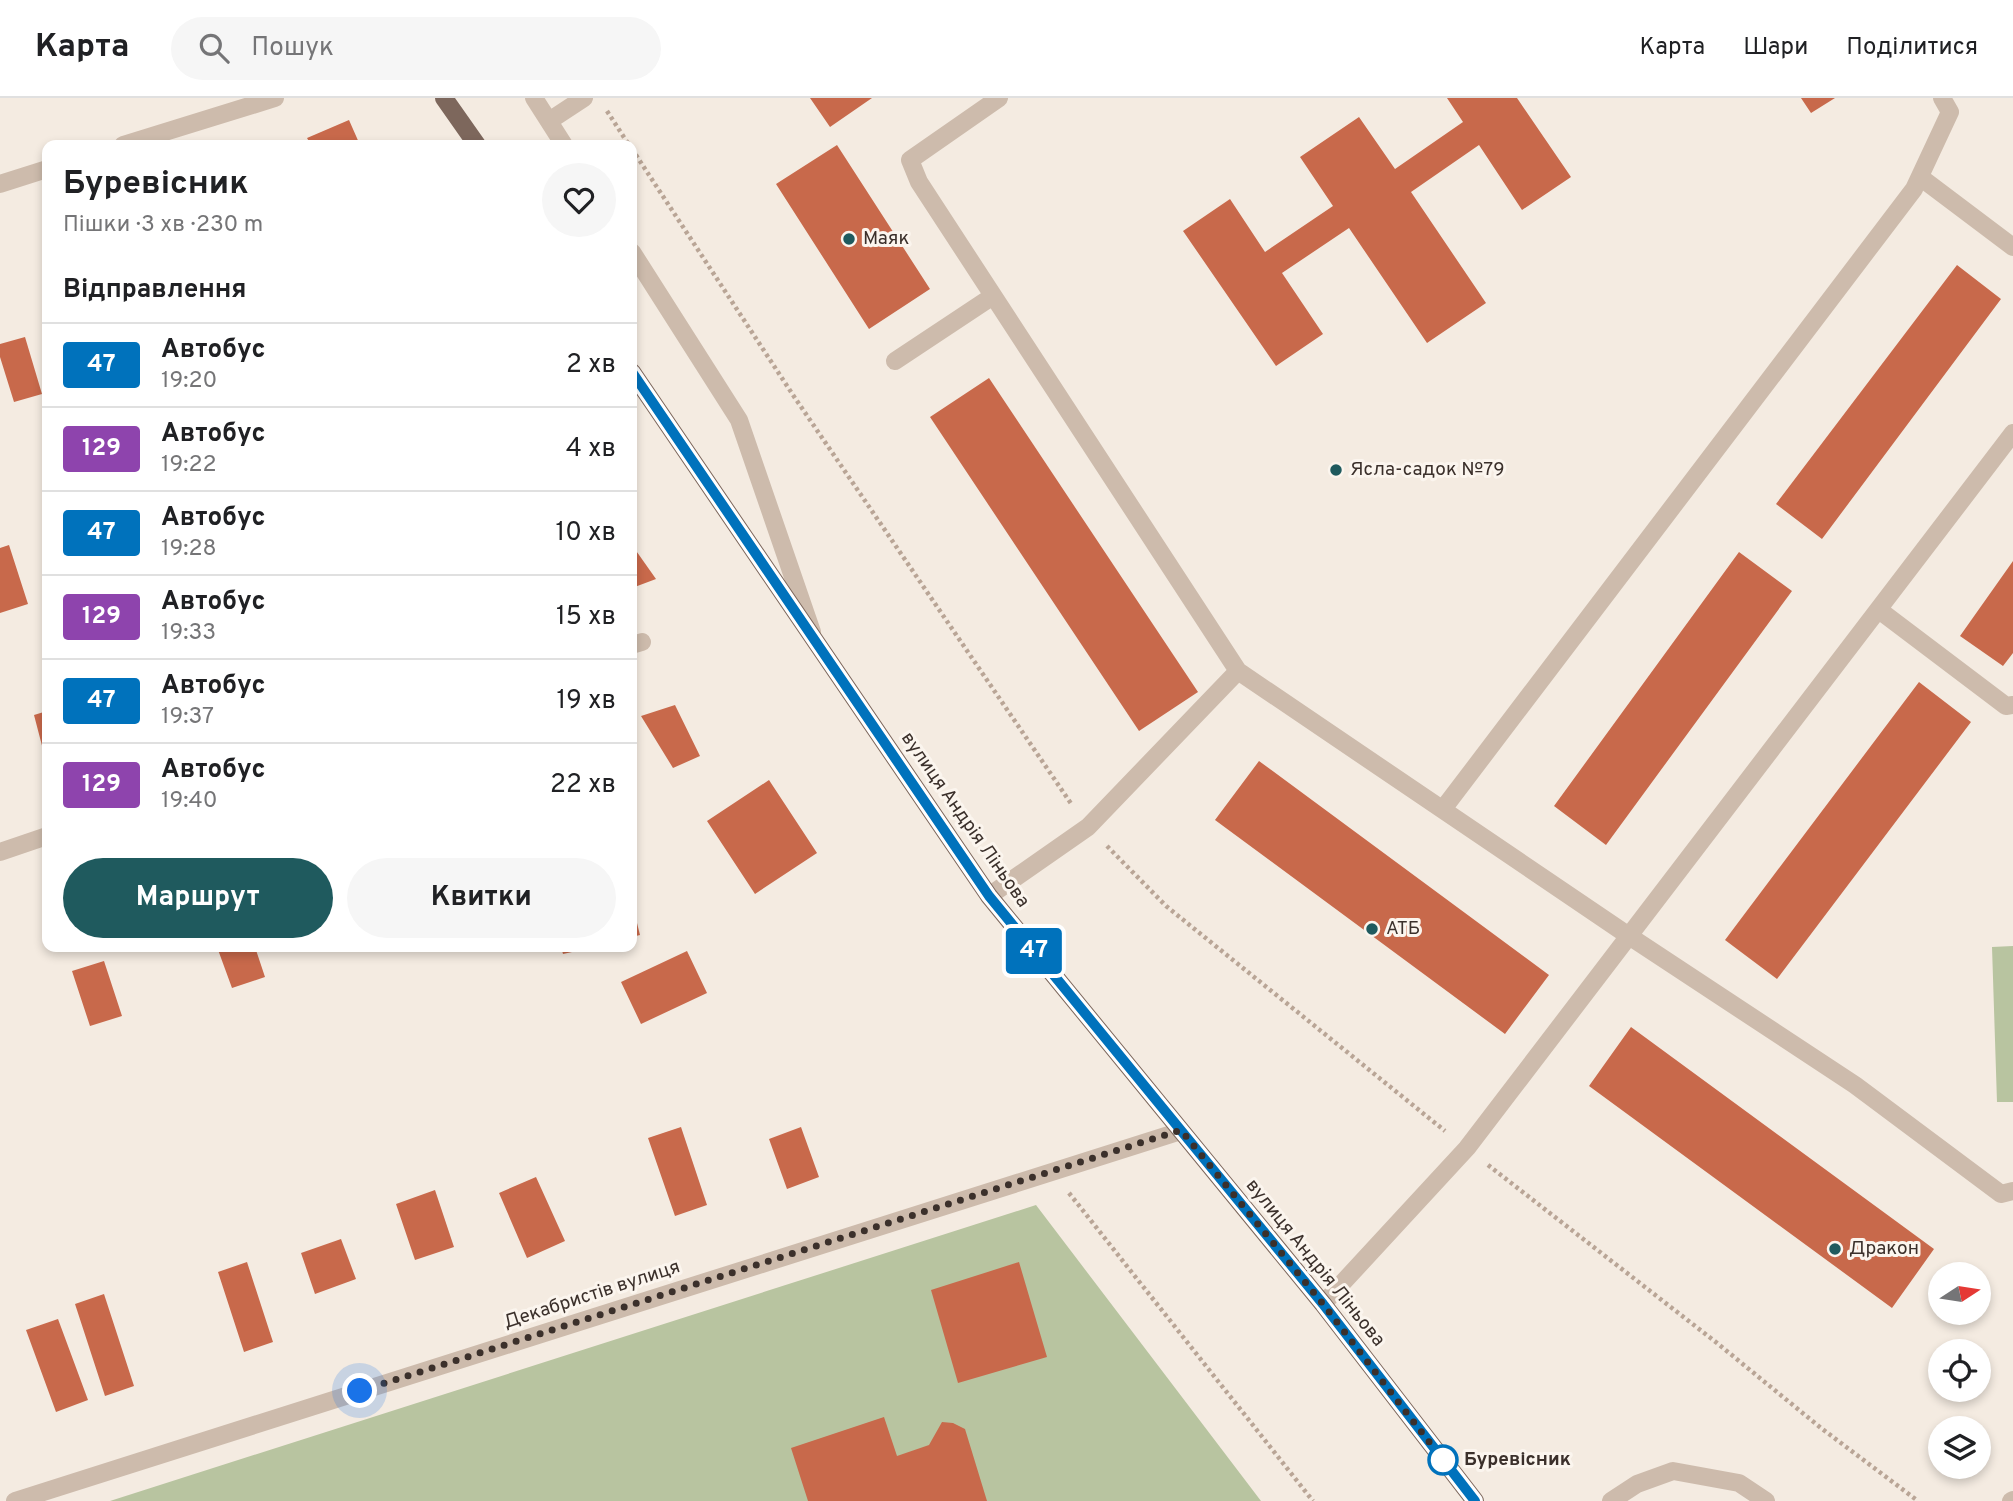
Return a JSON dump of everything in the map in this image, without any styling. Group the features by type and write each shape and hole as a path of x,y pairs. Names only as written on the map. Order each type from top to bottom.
{"main road":[{"path":"444,98 473,140"},
{"name":"вулиця Андрія Ліньова","path":"637,379 989,896 1323,1304 1475,1501"}],"street":[{"path":"139,140 275,98"},
{"path":"534,98 561,140"},
{"path":"549,121 584,98"},
{"path":"999,98 910,160 919,182 1238,671 1629,936 1855,1085 2001,1194 2013,1191"},
{"path":"1443,809 1905,200 1920,177 1951,112 1942,98"},
{"path":"0,184 42,171"},
{"path":"1920,177 2013,247"},
{"path":"637,260 739,420 814,638"},
{"path":"895,361 993,296"},
{"path":"1323,1304 1467,1148 2013,433"},
{"path":"1879,610 2006,706 2013,705"},
{"path":"989,896 1088,827 1238,671"},
{"path":"0,852 42,838"},
{"name":"Декабристів вулиця","path":"15,1501 1181,1130"},
{"path":"1611,1501 1637,1483 1673,1471 1739,1483 1766,1501"}],"path":[{"path":"605,107 626,140"},
{"path":"637,156 793,395 1088,827 1167,906 1467,1148 1717,1343 1821,1428 1918,1501"},
{"path":"1051,1170 1313,1501"}],"green space":[{"path":"2013,946 2013,1102 1997,1102 1992,947"},
{"path":"1036,1205 1261,1501 110,1501"}],"building":[{"path":"810,98 872,98 830,127"},
{"path":"1447,98 1517,98 1571,177 1522,210 1479,145 1411,192 1486,303 1427,343 1349,228 1282,273 1323,334 1276,366 1183,231 1230,199 1265,252 1333,206 1300,157 1359,117 1395,169 1463,122"},
{"path":"1801,98 1835,98 1811,113"},
{"path":"349,120 358,140 308,140 307,138"},
{"path":"837,145 930,289 869,329 776,184"},
{"path":"1957,265 2001,299 1822,539 1776,504"},
{"path":"25,337 42,394 14,402 0,357 0,344"},
{"path":"989,378 1198,692 1139,731 930,417"},
{"path":"9,545 28,604 0,613 0,548"},
{"path":"637,552 656,579 637,586"},
{"path":"1739,552 1792,591 1606,845 1554,806"},
{"path":"2013,561 2013,653 2003,666 1960,636"},
{"path":"1919,682 1971,722 1777,979 1725,940"},
{"path":"675,705 700,756 673,768 641,716"},
{"path":"42,713 42,746 34,715"},
{"path":"1259,761 1549,975 1505,1034 1215,820"},
{"path":"769,780 817,853 755,894 707,821"},
{"path":"687,951 707,993 641,1024 621,982"},
{"path":"219,952 257,952 265,977 232,988"},
{"path":"104,961 122,1016 90,1026 72,971"},
{"path":"1631,1027 1934,1249 1892,1308 1589,1086"},
{"path":"681,1127 707,1205 675,1216 648,1138"},
{"path":"801,1127 819,1177 787,1189 769,1139"},
{"path":"536,1177 565,1241 527,1258 499,1193"},
{"path":"435,1190 454,1247 415,1260 396,1204"},
{"path":"341,1239 356,1279 315,1294 301,1253"},
{"path":"247,1262 273,1342 244,1352 218,1272"},
{"path":"1019,1262 1047,1357 958,1383 931,1290"},
{"path":"104,1294 134,1386 105,1396 75,1304"},
{"path":"58,1319 88,1400 56,1412 26,1330"},
{"path":"884,1417 897,1456 929,1445 942,1422 953,1423 965,1429 987,1501 808,1501 791,1448"}],"bus line":[{"name":"47","path":"637,379 989,896 1323,1304 1475,1501"}],"place":[{"name":"Маяк","path":"849,239"},
{"name":"Ясла-садок №79","path":"1336,470"},
{"name":"АТБ","path":"1372,929"},
{"name":"Дракон","path":"1835,1249"},
{"name":"Буревісник","path":"1443,1460"}],"route":[{"path":"360,1391 1181,1130 1323,1304 1443,1460"}]}
